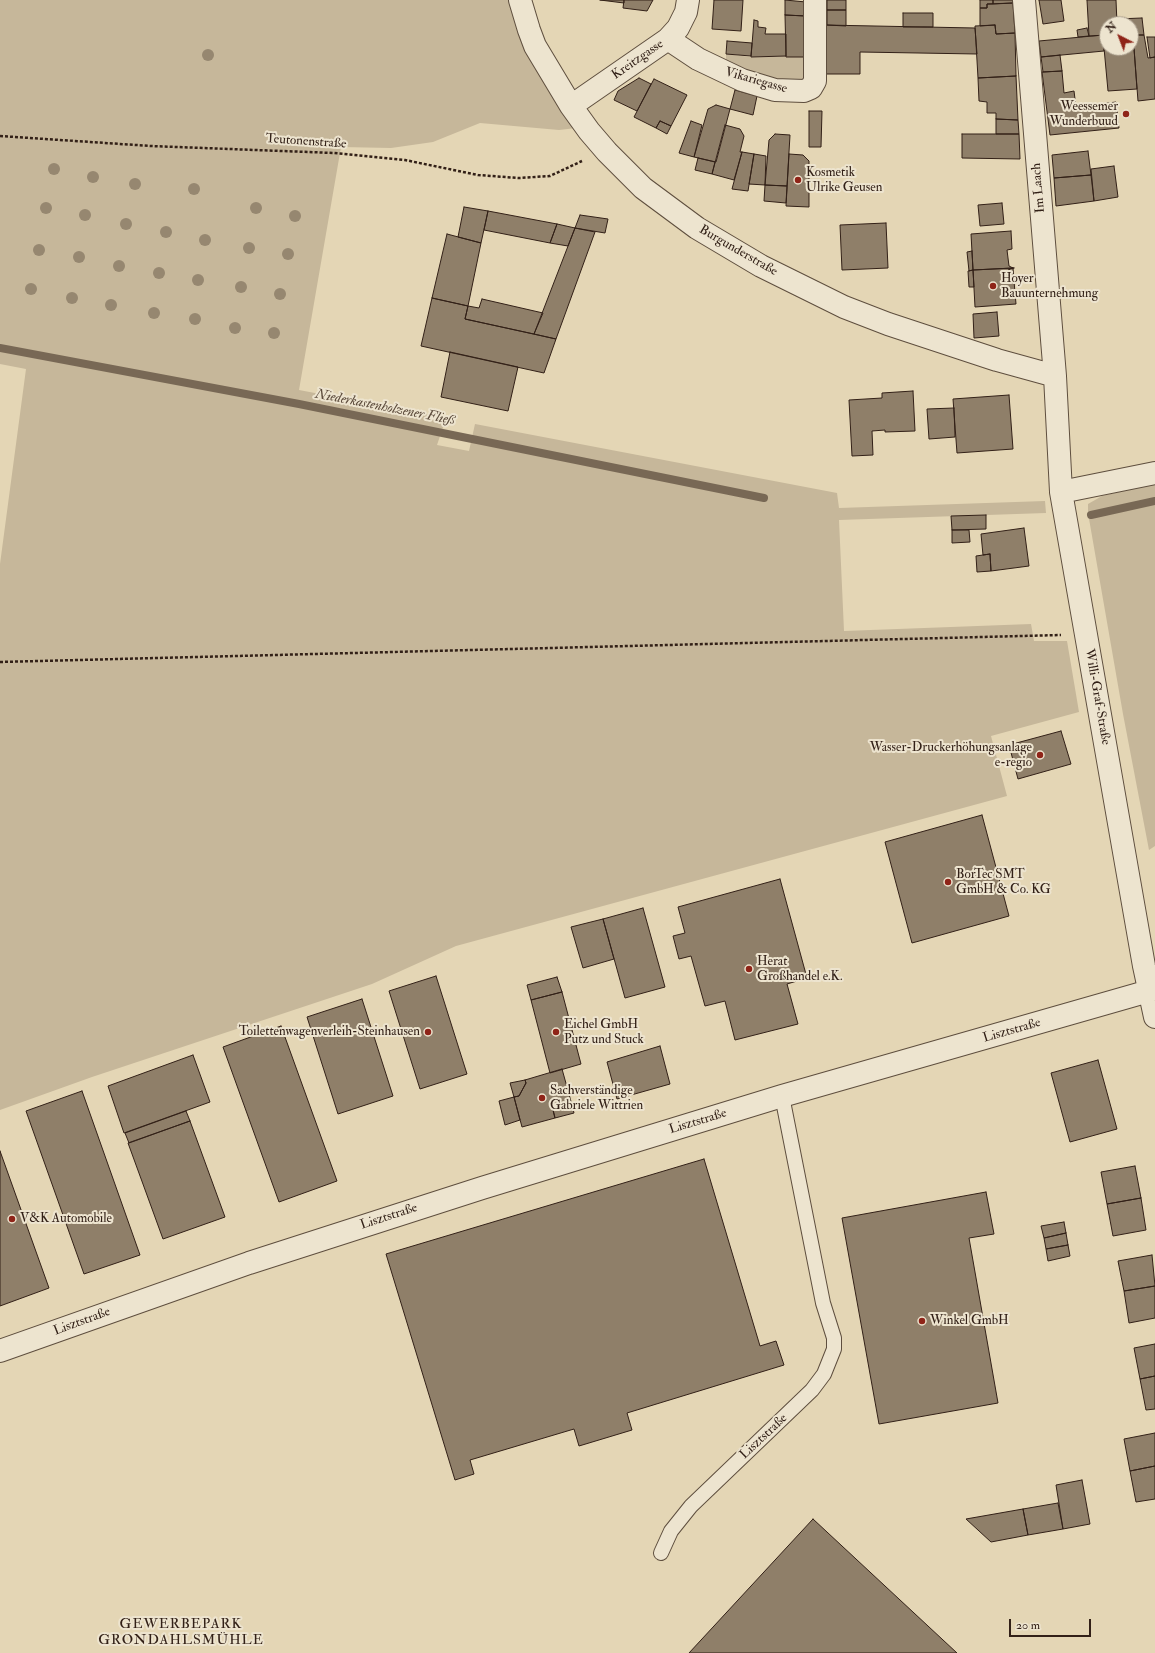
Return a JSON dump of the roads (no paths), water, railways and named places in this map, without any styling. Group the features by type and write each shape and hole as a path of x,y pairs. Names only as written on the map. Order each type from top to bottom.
{"street":[{"name":"Burgunderstraße","path":"520,0 535,46 571,106 601,146 644,188 668,208 697,228 761,266 844,307 888,324 998,360 1055,376"},
{"name":"Kreitzgasse","path":"571,106 668,39 678,28 686,12 688,0"},
{"name":"Vikariegasse","path":"668,39 698,59 742,80 775,90 804,92 811,88 815,81 815,0"},
{"name":"Im Laach","path":"1024,0 1055,376"},
{"name":"Willi-Graf-Straße","path":"1055,376 1061,492 1155,1016"},
{"path":"1061,492 1155,472"},
{"name":"Lisztstraße","path":"0,1351 279,1253 474,1190 782,1096 1150,991"}],"lane":[{"name":"Lisztstraße","path":"661,1553 671,1531 692,1506 812,1390 824,1374 834,1350 834,1338 823,1303 782,1096"}],"waterway":[{"name":"Niederkastenholzener Fließ","path":"0,348 299,404 764,498"},
{"name":"Niederkastenholzener Fließ","path":"1091,515 1155,501"}],"place":[{"name":"Weessemer Wunderbuud","path":"1126,114"},
{"name":"Kosmetik Ulrike Geusen","path":"798,180"},
{"name":"Hoyer Bauunternehmung","path":"993,286"},
{"name":"Wasser-Druckerhöhungsanlage e-regio","path":"1040,755"},
{"name":"BorTec SMT GmbH & Co. KG","path":"948,882"},
{"name":"Herat Großhandel e.K.","path":"749,969"},
{"name":"Toilettenwagenverleih-Steinhausen","path":"428,1032"},
{"name":"Eichel GmbH Putz und Stuck","path":"556,1032"},
{"name":"Sachverständige Gabriele Wittrien","path":"542,1098"},
{"name":"V&K Automobile","path":"12,1219"},
{"name":"Winkel GmbH","path":"922,1321"}],"district":[{"name":"GEWERBEPARK GRONDAHLSMÜHLE","path":"181,1634"}]}
